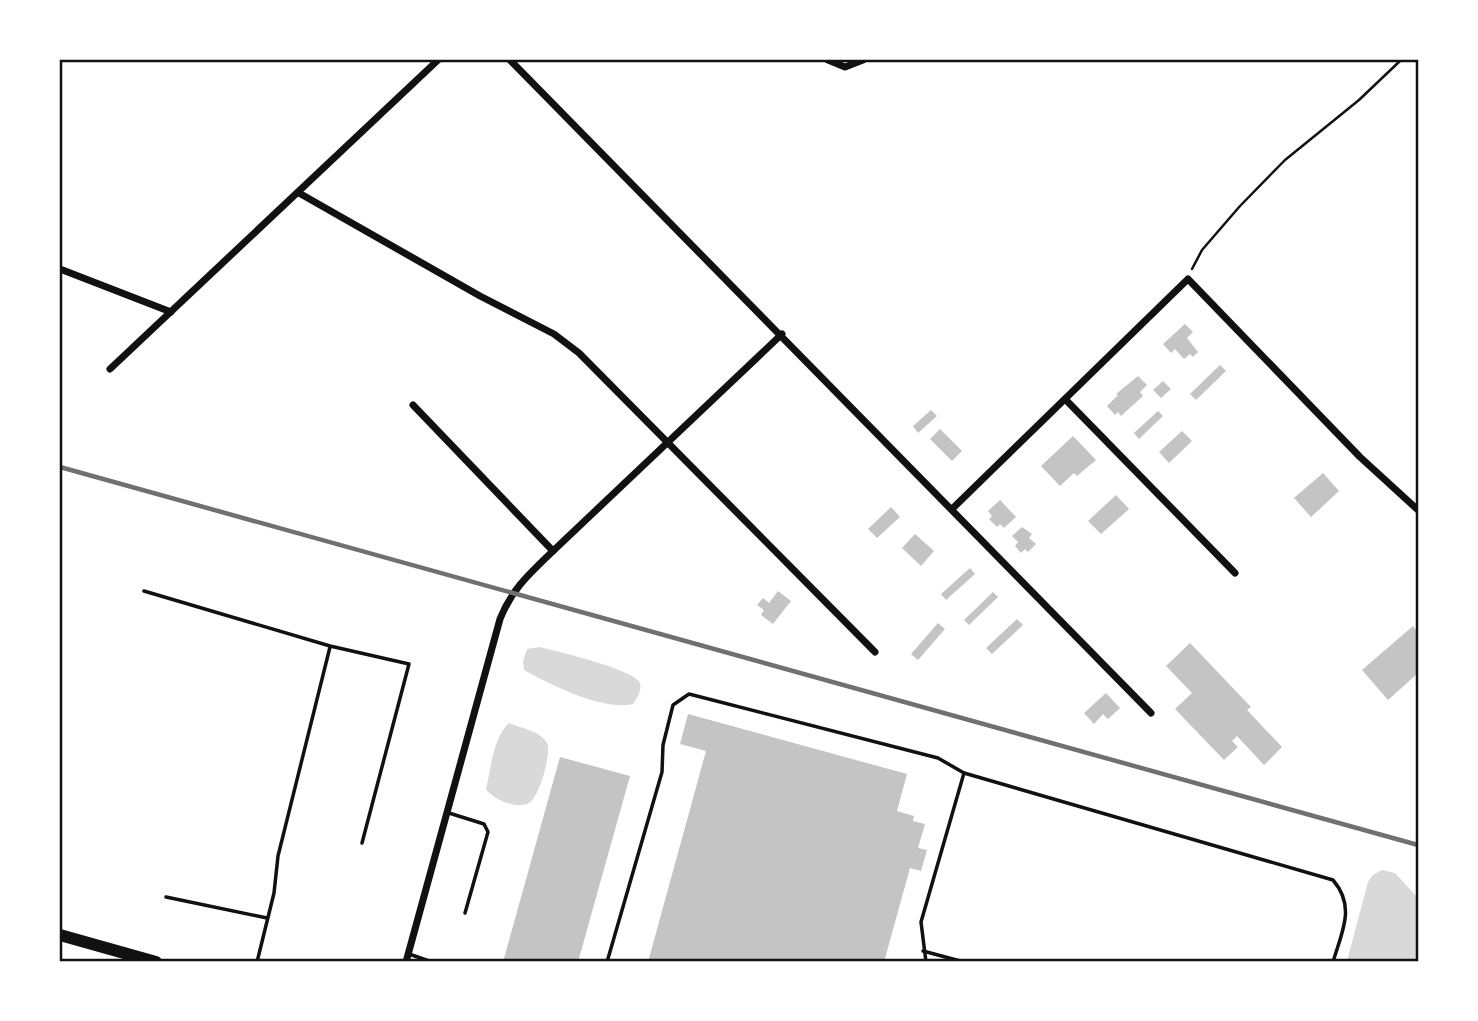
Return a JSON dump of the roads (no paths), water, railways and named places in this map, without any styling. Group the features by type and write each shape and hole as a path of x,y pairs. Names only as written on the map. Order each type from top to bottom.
{"main road":[{"path":"60,935 156,961"}],"street":[{"path":"110,369 438,60"},
{"path":"510,60 782,334 1151,713"},
{"path":"828,60 845,67 863,60"},
{"path":"299,193 480,296 554,334 579,353 875,652"},
{"path":"60,269 171,312"},
{"path":"952,509 1188,279 1360,457 1419,510"},
{"path":"408,958 499,619 511,593 782,334"},
{"path":"1066,400 1235,573"},
{"path":"413,405 552,551"}],"lane":[{"path":"144,591 330,646 409,664 362,844"},
{"path":"257,961 274,893 278,856 330,646"},
{"path":"607,961 662,772 663,745 673,705 689,694 938,758 964,773 1333,880 1347,903 1333,961"},
{"path":"926,961 921,922 964,773"},
{"path":"447,813 484,824 488,832 465,913"},
{"path":"166,897 268,918"},
{"path":"923,950 964,961"},
{"path":"408,958 432,961"}],"railway":[{"path":"60,467 1418,845"}]}
